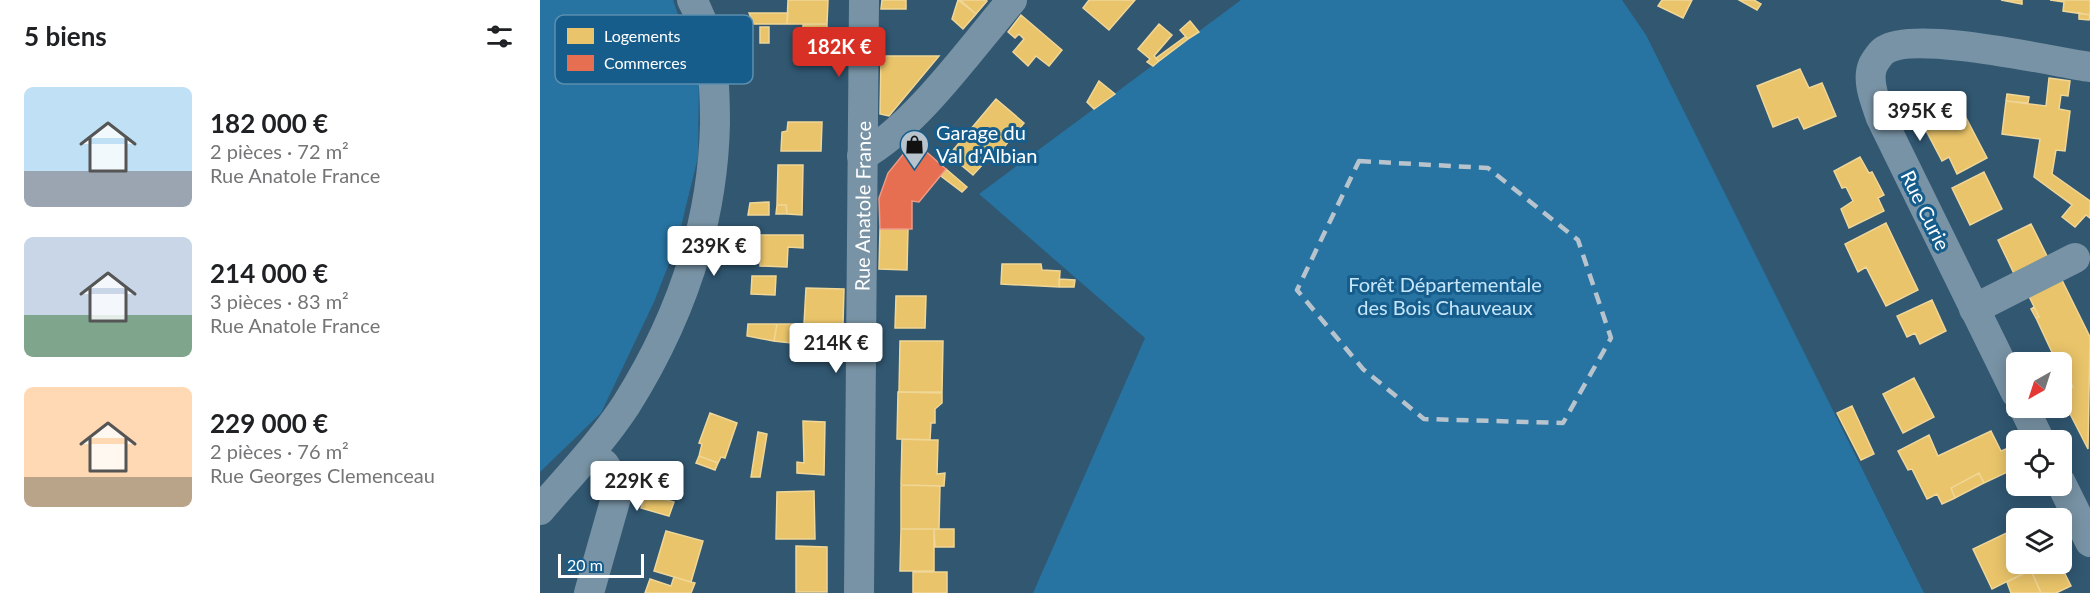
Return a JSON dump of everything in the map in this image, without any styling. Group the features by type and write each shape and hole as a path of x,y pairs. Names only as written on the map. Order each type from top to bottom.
{"street":[{"path":"692,0 698,15"},
{"name":"Rue Anatole France","path":"859,593 864,0"},
{"path":"862,156 885,143 905,124 1012,0"},
{"name":"Rue Curie","path":"2006,373 1881,118 1871,90 1872,65 1884,50 1904,44 1934,43 2090,67"},
{"path":"540,510 590,453 625,406 657,351 685,292 705,224 714,155 714,84"},
{"path":"1974,309 2075,258"},
{"path":"589,593 619,487 604,464 590,453"},
{"path":"2067,496 2090,542"}],"highlighted area":[{"path":"1359,161 1488,168 1578,240 1611,338 1563,423 1424,419 1363,369 1297,290"}],"green space":[{"path":"540,0 673,0 678,15 555,15 555,84 699,84 698,157 677,243 654,302 601,413 540,472"},
{"name":"Forêt Départementale des Bois Chauveaux","path":"1241,0 1622,0 1646,35 1924,593 1033,593 1145,338 979,194"}],"building: Logements":[{"path":"788,0 828,0 827,24 787,24"},
{"path":"882,0 906,0 906,9 881,9"},
{"path":"958,0 976,14 963,29 952,19"},
{"path":"960,0 986,0 987,1 976,14"},
{"path":"1089,0 1135,0 1109,30 1083,8"},
{"path":"1662,0 1692,0 1683,18 1658,6"},
{"path":"1739,0 1754,0 1761,4 1757,10"},
{"path":"2001,0 2022,0 2022,4"},
{"path":"2050,0 2090,0 2090,15 2063,11 2064,2"},
{"path":"749,13 788,13 787,24 754,24 753,15"},
{"path":"2079,13 2090,15 2089,20 2079,19"},
{"path":"1021,15 1062,50 1049,66 1036,56 1028,66 1013,52 1024,39 1019,34 1015,38 1008,32"},
{"path":"1190,21 1199,32 1188,39 1180,30"},
{"path":"827,24 827,42 803,42 803,25"},
{"path":"1159,24 1172,35 1154,56 1159,61 1153,66 1147,62 1150,59 1138,49"},
{"path":"760,27 769,27 769,43 760,43"},
{"path":"1185,37 1188,39 1159,61 1156,58"},
{"path":"881,56 939,56 889,116 880,114"},
{"path":"1800,69 1809,88 1822,83 1836,116 1804,129 1798,117 1773,127 1757,86"},
{"path":"2049,78 2070,81 2068,96 2061,95 2059,109 2070,111 2065,151 2056,150 2052,174 2090,201 2090,218 2086,215 2075,227 2062,217 2072,205 2034,177 2040,139 2002,134 2006,101 2046,106"},
{"path":"1099,81 1115,94 1094,109 1087,102"},
{"path":"1948,94 1954,105 1921,118 1921,111"},
{"path":"2007,94 2029,97 2028,103 2006,101"},
{"path":"996,99 1024,123 1000,152 997,149 973,175 949,155"},
{"path":"1956,105 1959,112 1962,110 1987,158 1957,174 1949,157 1942,161 1920,119 1939,109 1941,112"},
{"path":"788,122 822,122 821,151 781,151 782,132 787,131"},
{"path":"1860,157 1869,173 1872,172 1884,195 1878,198 1884,211 1849,228 1841,209 1853,201 1846,187 1842,188 1834,171"},
{"path":"778,165 803,165 802,215 787,214 786,205 777,205"},
{"path":"946,169 967,187 962,192 941,176"},
{"path":"1984,172 2002,209 1970,225 1952,188"},
{"path":"769,202 769,215 748,215 750,203"},
{"path":"777,205 786,205 787,214 776,214"},
{"path":"1886,223 1918,290 1886,306 1866,267 1858,272 1845,244"},
{"path":"2031,224 2050,262 2017,280 1998,240"},
{"path":"880,229 908,229 907,270 879,269"},
{"path":"760,235 803,235 803,248 788,247 787,267 760,266"},
{"path":"1002,264 1041,264 1042,270 1060,271 1059,287 1001,284"},
{"path":"2058,272 2090,337 2088,449 2072,418 2072,352 2052,352 2025,288"},
{"path":"752,276 776,276 775,295 751,294"},
{"path":"1059,279 1075,280 1074,287 1059,287"},
{"path":"806,288 844,289 843,324 804,324"},
{"path":"896,296 926,296 925,328 895,328"},
{"path":"1932,300 1946,331 1920,344 1915,333 1907,337 1897,316"},
{"path":"2034,307 2039,317 2036,318 2031,309"},
{"path":"748,324 777,324 774,341 747,336"},
{"path":"777,324 793,324 791,343 774,341"},
{"path":"900,341 943,341 942,392 899,392"},
{"path":"1914,378 1934,417 1903,433 1883,394"},
{"path":"898,392 942,393 942,403 935,409 935,423 931,423 930,440 897,439"},
{"path":"1852,406 1874,454 1861,460 1837,413"},
{"path":"710,413 737,423 725,458 721,457 718,463 699,456 702,444 699,443"},
{"path":"803,421 825,422 824,475 797,473 797,462 804,463"},
{"path":"1991,431 2001,451 2006,449 2006,473 1984,483 1979,473 1951,488 1955,498 1942,504 1937,494 1927,499 1912,469 1908,470 1898,451 1929,435 1938,456"},
{"path":"758,432 767,434 760,477 751,477"},
{"path":"902,439 938,440 937,474 945,473 944,486 901,485"},
{"path":"699,456 718,463 715,470 696,463"},
{"path":"1979,473 1984,483 1955,498 1951,488"},
{"path":"901,485 940,486 939,529 901,529"},
{"path":"814,491 815,539 776,539 777,492"},
{"path":"645,494 674,502 669,516 641,508"},
{"path":"901,529 934,529 934,571 900,571"},
{"path":"934,529 954,529 954,547 935,547"},
{"path":"666,531 703,541 691,582 654,571"},
{"path":"2006,533 2006,574 2022,574 1992,589 1973,549"},
{"path":"796,546 827,547 827,592 796,592"},
{"path":"913,572 947,572 947,593 913,593"},
{"path":"2023,574 2033,574 2041,593 2011,593 2007,582"},
{"path":"2032,574 2065,574 2071,586 2056,593 2041,593"},
{"path":"674,577 695,583 691,593 645,593 650,579 671,586"}],"building: Commerces":[{"path":"914,141 946,169 919,202 912,201 912,229 880,229 879,198 888,173"}],"place":[{"name":"Garage du Val d'Albian","path":"915,170"}]}
